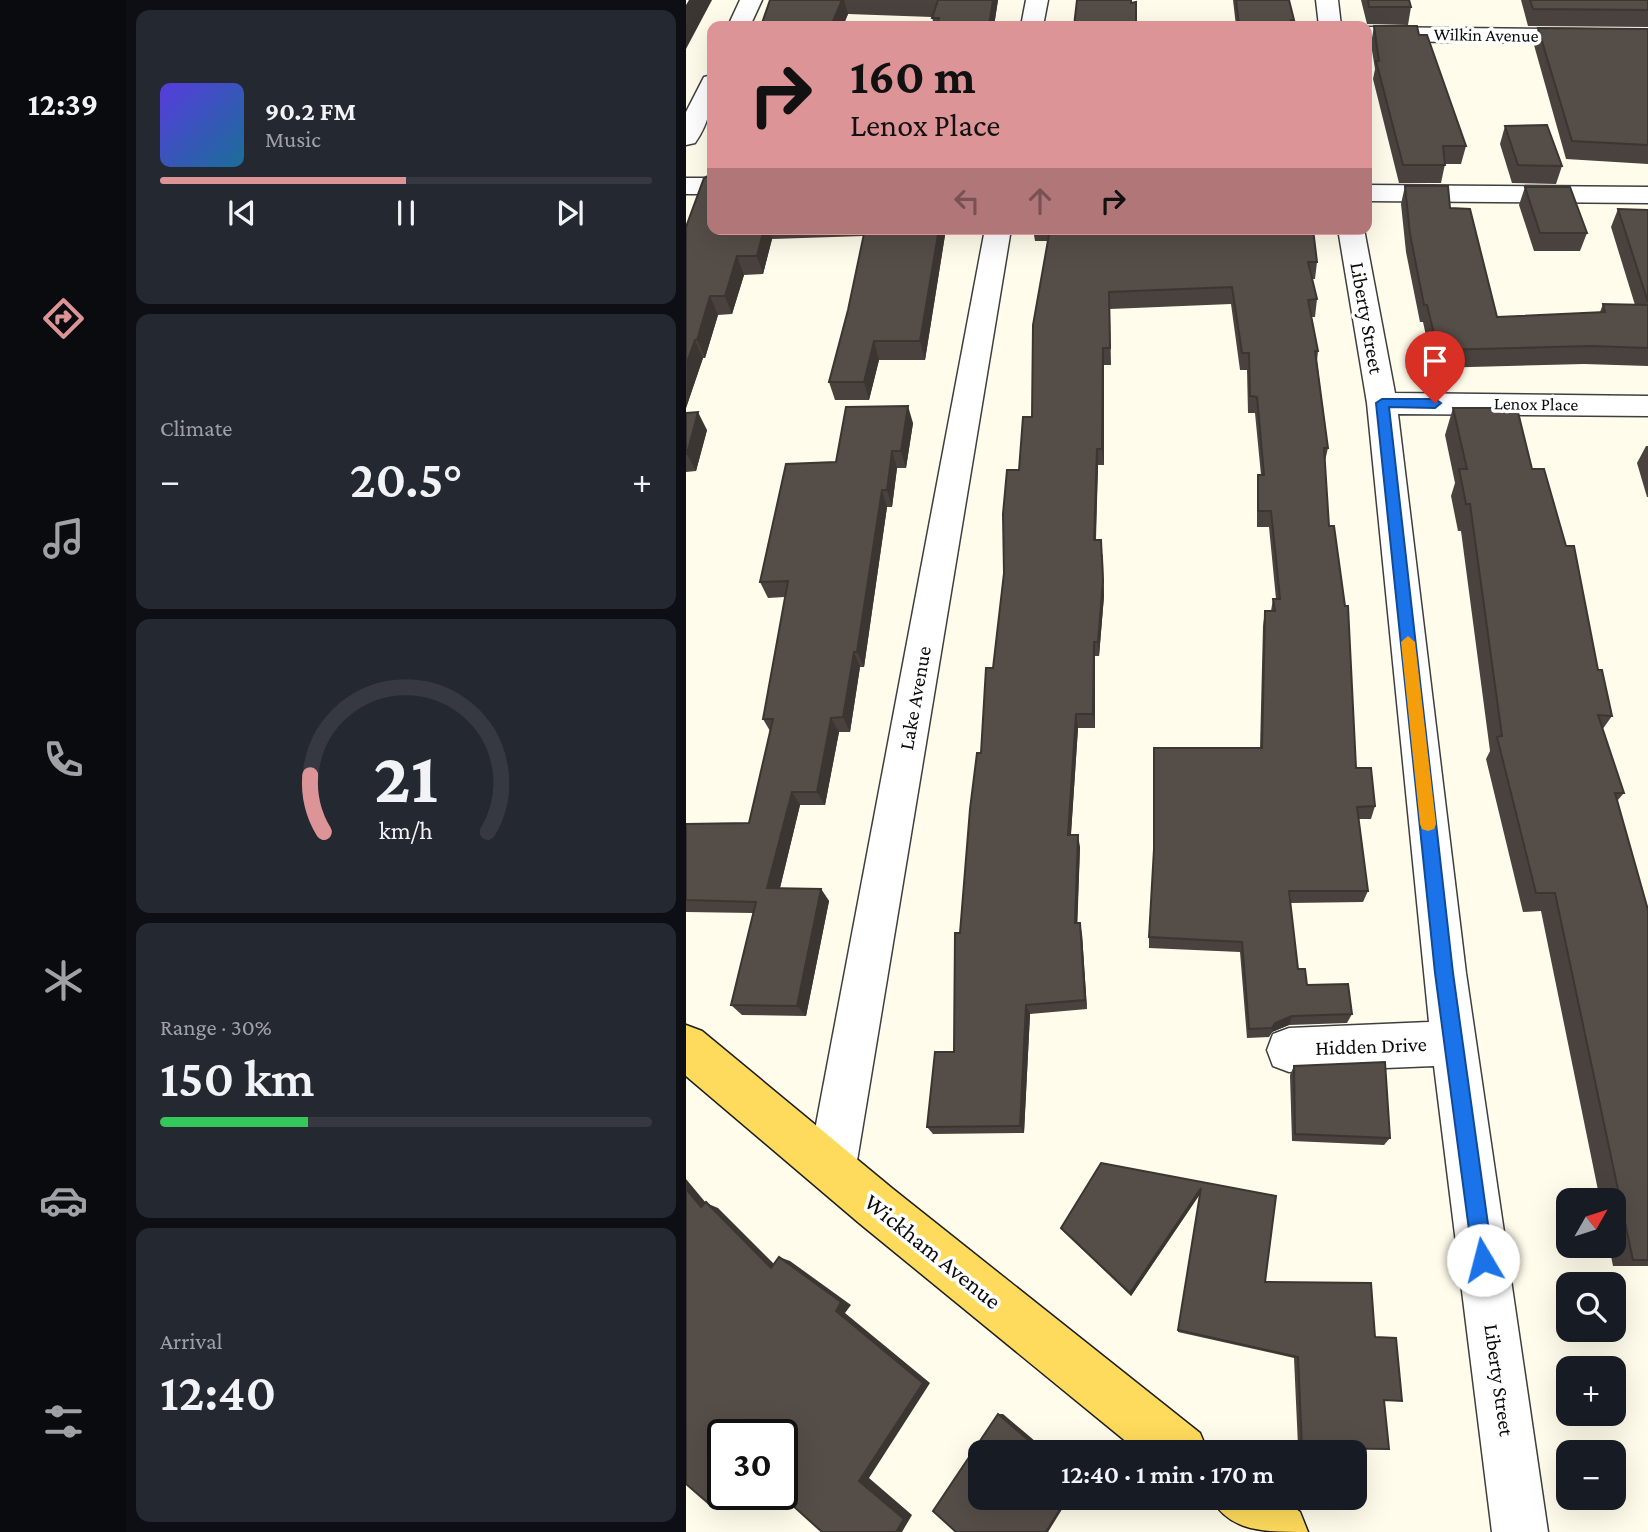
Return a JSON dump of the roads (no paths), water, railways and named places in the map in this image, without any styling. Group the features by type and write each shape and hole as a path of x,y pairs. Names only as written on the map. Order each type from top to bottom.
{"main road":[{"name":"Wickham Avenue","path":"686,1047 876,1206 1166,1440"},
{"path":"1253,1510 1280,1532"}],"street":[{"path":"741,21 751,0"},
{"path":"1033,21 1037,0"},
{"path":"1326,0 1329,21"},
{"name":"Wilkin Avenue","path":"1372,34 1648,37"},
{"path":"686,138 707,93"},
{"path":"686,186 707,186"},
{"path":"1372,193 1648,195"},
{"name":"Lake Avenue","path":"832,1167 997,235"},
{"name":"Liberty Street","path":"1352,235 1382,403 1453,1043 1520,1532"},
{"name":"Lenox Place","path":"1382,403 1648,406"},
{"name":"Hidden Drive","path":"1289,1050 1453,1043"}]}
